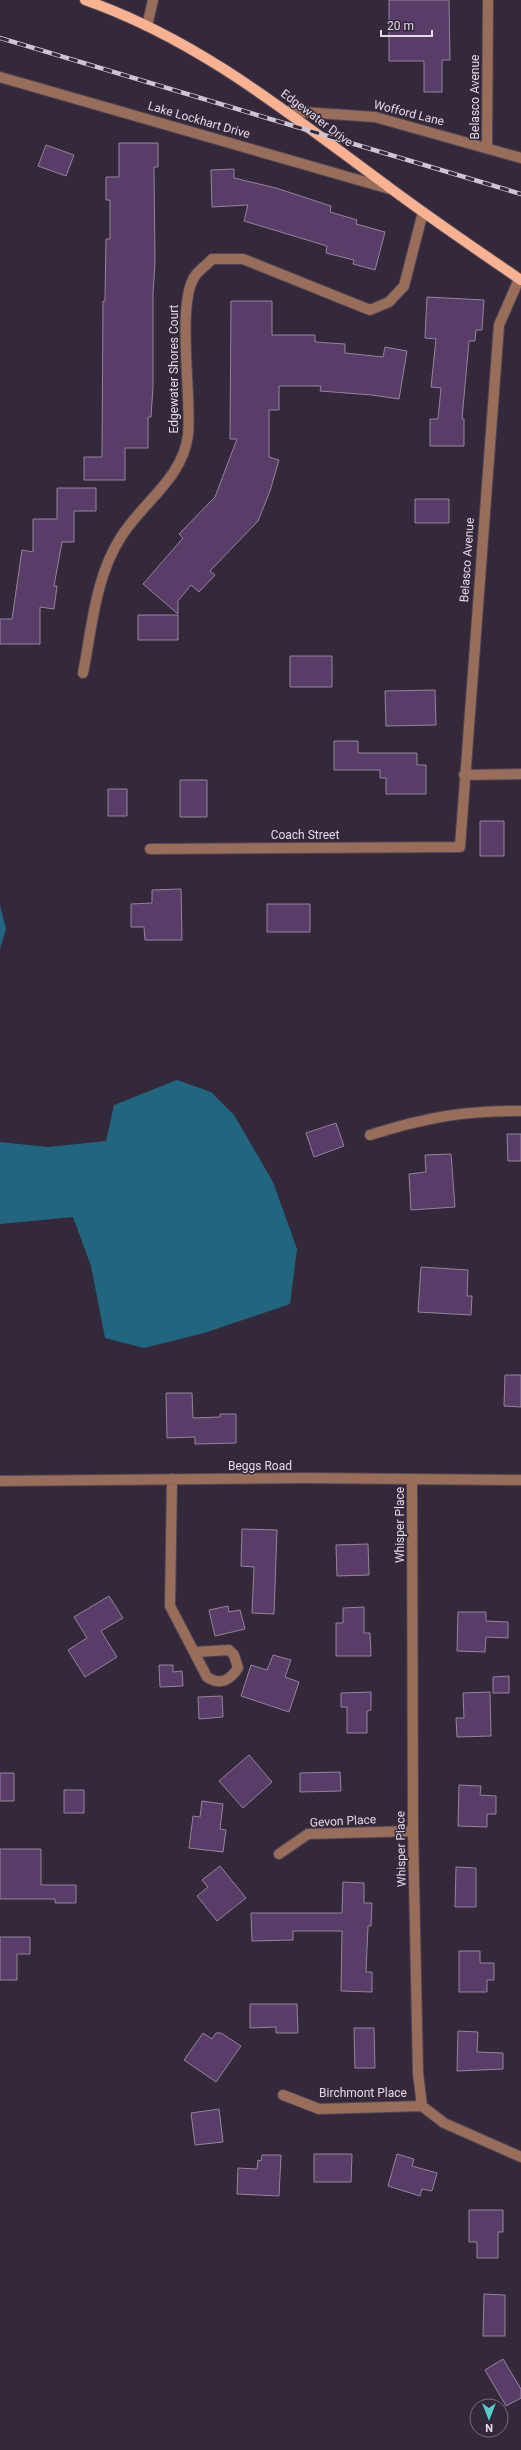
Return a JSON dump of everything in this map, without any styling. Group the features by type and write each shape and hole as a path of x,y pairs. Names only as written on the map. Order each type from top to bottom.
{"main road":[{"name":"Edgewater Drive","path":"85,0 106,4 206,58 288,111 390,189 520,279"}],"street":[{"path":"147,26 154,0"},
{"name":"Belasco Avenue","path":"487,147 488,0"},
{"name":"Lake Lockhart Drive","path":"0,77 390,189"},
{"name":"Wofford Lane","path":"288,111 376,117 487,147 521,158"},
{"name":"Edgewater Shores Court","path":"83,673 102,574 121,537 162,487 181,459 185,447 188,435 186,298 194,276 212,259 243,259 370,310 389,302 404,286 423,212"},
{"name":"Belasco Avenue","path":"460,847 464,775 499,325 520,279"},
{"path":"464,775 521,774"},
{"name":"Coach Street","path":"150,849 460,847"},
{"path":"370,1135 400,1125 465,1112 521,1111"},
{"path":"172,1480 168,1595 170,1606 185,1638 195,1652"},
{"name":"Whisper Place","path":"412,1480 413,1831 418,2073 422,2106"},
{"name":"Beggs Road","path":"0,1481 521,1480"},
{"name":"Gevon Place","path":"279,1854 308,1834 413,1831"},
{"name":"Birchmont Place","path":"283,2095 319,2109 422,2106"},
{"path":"422,2106 444,2122 521,2157"}],"water":[{"path":"0,905 6,929 0,949"},
{"path":"177,1080 211,1092 234,1115 273,1182 297,1249 290,1304 204,1333 144,1348 105,1338 91,1266 73,1217 0,1224 0,1142 48,1147 106,1141 114,1105"}],"building":[{"path":"389,0 449,0 450,60 442,60 442,92 424,92 424,61 389,61"},
{"path":"119,143 158,143 158,167 154,167 155,263 153,294 153,387 151,417 148,417 148,448 125,448 125,480 84,480 84,457 102,457 103,301 105,301 106,239 110,239 110,200 106,200 106,177 119,177"},
{"path":"46,145 74,155 66,176 38,166"},
{"path":"234,169 234,178 276,188 331,206 330,212 357,220 356,224 385,232 375,270 353,264 354,260 326,253 327,246 244,221 248,205 212,207 211,170"},
{"path":"427,297 484,300 482,330 476,330 475,341 469,341 462,419 464,419 464,446 430,446 430,419 438,419 441,388 431,387 436,339 425,338"},
{"path":"231,301 272,301 272,335 315,335 315,342 345,344 345,353 383,357 385,347 407,351 399,399 372,395 320,391 321,386 279,386 279,410 269,410 269,457 279,460 270,491 258,521 210,571 215,575 199,592 191,585 178,601 178,614 143,584 183,538 179,534 215,497 237,439 230,439"},
{"path":"57,488 96,488 96,511 74,511 74,542 62,542 54,586 57,586 54,609 40,607 40,644 0,644 0,619 12,619 22,550 33,552 33,519 57,519"},
{"path":"415,499 449,499 449,523 415,523"},
{"path":"138,615 178,615 178,640 138,640"},
{"path":"290,656 332,656 332,687 290,687"},
{"path":"435,690 436,725 386,726 385,691"},
{"path":"334,741 358,741 358,753 417,753 417,765 426,765 426,794 386,794 386,778 380,778 380,770 334,770"},
{"path":"180,780 207,780 207,817 180,817"},
{"path":"108,789 127,789 127,816 108,816"},
{"path":"480,821 504,821 504,856 480,856"},
{"path":"181,889 182,940 145,940 144,927 131,927 131,904 152,903 152,890"},
{"path":"267,904 310,904 310,932 267,932"},
{"path":"336,1123 344,1146 314,1157 306,1133"},
{"path":"507,1134 521,1134 521,1161 508,1161"},
{"path":"451,1154 455,1207 411,1210 409,1174 426,1172 425,1155"},
{"path":"421,1267 468,1270 467,1296 472,1296 471,1315 418,1312"},
{"path":"505,1375 521,1375 521,1407 504,1406"},
{"path":"166,1393 192,1393 193,1418 220,1417 220,1414 236,1414 236,1443 195,1444 195,1437 167,1438"},
{"path":"242,1529 277,1530 274,1614 252,1613 254,1567 241,1566"},
{"path":"368,1544 369,1575 337,1576 336,1545"},
{"path":"109,1596 123,1618 101,1631 117,1657 85,1677 68,1650 87,1638 74,1617"},
{"path":"228,1606 229,1612 240,1610 245,1629 215,1636 209,1610"},
{"path":"364,1607 364,1633 370,1633 371,1656 336,1656 336,1623 343,1623 343,1608"},
{"path":"458,1612 486,1612 486,1621 508,1622 508,1638 486,1637 485,1652 457,1651"},
{"path":"273,1655 291,1660 285,1677 299,1682 289,1712 241,1696 251,1665 267,1670"},
{"path":"159,1665 173,1665 173,1672 182,1671 183,1686 160,1687"},
{"path":"509,1676 509,1693 493,1693 493,1677"},
{"path":"371,1692 371,1710 367,1711 367,1733 347,1733 347,1707 341,1707 341,1693"},
{"path":"490,1692 491,1736 457,1737 456,1718 464,1718 463,1693"},
{"path":"222,1696 223,1717 199,1719 198,1697"},
{"path":"249,1755 272,1782 243,1808 219,1781"},
{"path":"340,1772 341,1791 300,1792 300,1773"},
{"path":"0,1773 14,1773 14,1801 0,1801"},
{"path":"459,1785 481,1786 480,1795 496,1796 496,1814 487,1814 487,1827 458,1826"},
{"path":"64,1790 84,1790 84,1813 64,1813"},
{"path":"202,1801 223,1804 220,1829 226,1830 223,1852 189,1848 193,1816 200,1817"},
{"path":"0,1849 41,1849 41,1885 76,1885 76,1903 55,1903 55,1899 0,1899"},
{"path":"220,1866 246,1898 217,1921 197,1896 208,1887 202,1880"},
{"path":"456,1867 476,1868 476,1907 455,1907"},
{"path":"343,1882 364,1883 364,1903 372,1903 371,1926 368,1926 366,1972 372,1972 372,1992 341,1991 342,1931 293,1931 293,1940 252,1941 251,1913 342,1913"},
{"path":"0,1937 30,1937 30,1954 17,1954 17,1980 0,1980"},
{"path":"459,1951 480,1951 480,1963 494,1963 494,1980 487,1980 487,1992 459,1992"},
{"path":"250,2004 297,2004 298,2033 276,2033 276,2027 250,2028"},
{"path":"354,2028 374,2028 375,2068 355,2068"},
{"path":"458,2031 478,2032 477,2052 503,2053 503,2069 457,2071"},
{"path":"203,2033 212,2039 216,2033 221,2033 241,2046 216,2082 184,2060"},
{"path":"219,2109 223,2142 195,2145 191,2113"},
{"path":"314,2154 352,2154 351,2182 314,2182"},
{"path":"397,2154 414,2159 412,2166 437,2173 432,2191 422,2189 420,2196 388,2186"},
{"path":"262,2155 281,2155 279,2196 237,2194 238,2168 257,2169 258,2160 261,2161"},
{"path":"469,2210 503,2210 503,2232 498,2232 498,2258 477,2258 477,2242 469,2242"},
{"path":"484,2294 505,2295 505,2336 483,2336"},
{"path":"503,2359 521,2389 521,2398 509,2404 509,2398 501,2398 485,2370"}],"railway":[{"path":"0,38 521,194"}]}
